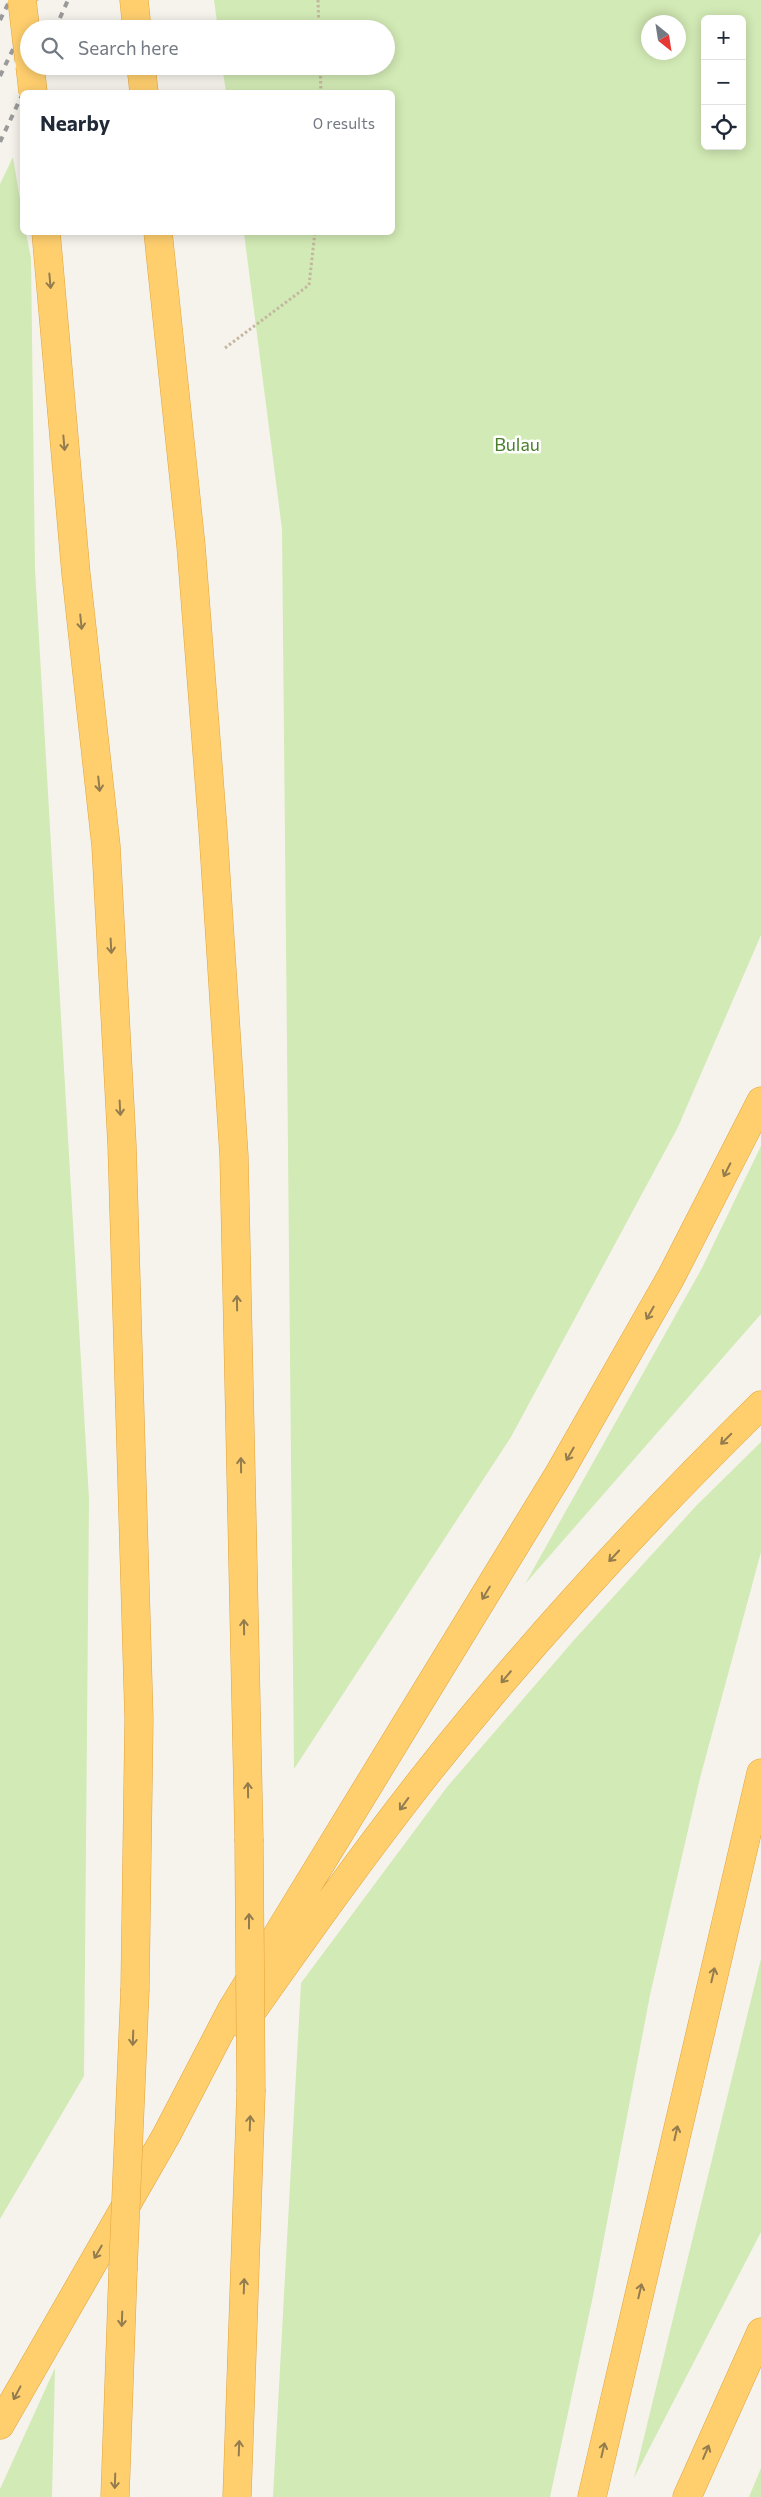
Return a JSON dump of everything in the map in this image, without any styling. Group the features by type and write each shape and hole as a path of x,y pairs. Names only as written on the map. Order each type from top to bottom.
{"highway":[{"path":"22,0 24,20"},
{"path":"134,0 136,20"},
{"path":"31,75 32,90"},
{"path":"142,75 144,90"},
{"path":"46,235 76,574 106,846 122,1146 139,1719 135,1989 114,2497"},
{"path":"158,235 191,546 234,1156 249,1839 251,2092 237,2497"},
{"path":"0,2426 167,2134 232,2009 565,1463 671,1277 761,1101"},
{"path":"167,2134 279,1973 439,1758 556,1617 678,1486 761,1405"},
{"path":"592,2497 761,1773"},
{"path":"687,2497 761,2332"}],"path":[{"path":"318,0 319,20"},
{"path":"320,75 321,90"},
{"path":"225,348 309,285 315,235"}],"green space":[{"name":"Bulau","path":"214,0 761,0 761,935 678,1127 511,1437 294,1769 282,529 244,235 395,235 395,90 226,90 223,75 395,75 395,20 217,20"},
{"path":"13,157 20,200 20,235 26,235 31,258 35,569 89,1499 84,2076 0,2219 0,184"},
{"path":"761,1146 761,1314 525,1584 702,1268"},
{"path":"761,1442 761,1552 700,1778 650,1995 593,2296 550,2497 273,2497 301,1983 447,1787 574,1640 696,1506"},
{"path":"761,1959 761,2232 634,2478"},
{"path":"55,2368 52,2497 0,2497 0,2489"},
{"path":"761,2468 761,2497 749,2497"}],"railway":[{"path":"0,20 10,0"},
{"path":"27,20 37,0"},
{"path":"59,20 68,0"},
{"path":"0,76 20,35"},
{"path":"25,90 32,75"},
{"path":"0,142 20,99"}]}
